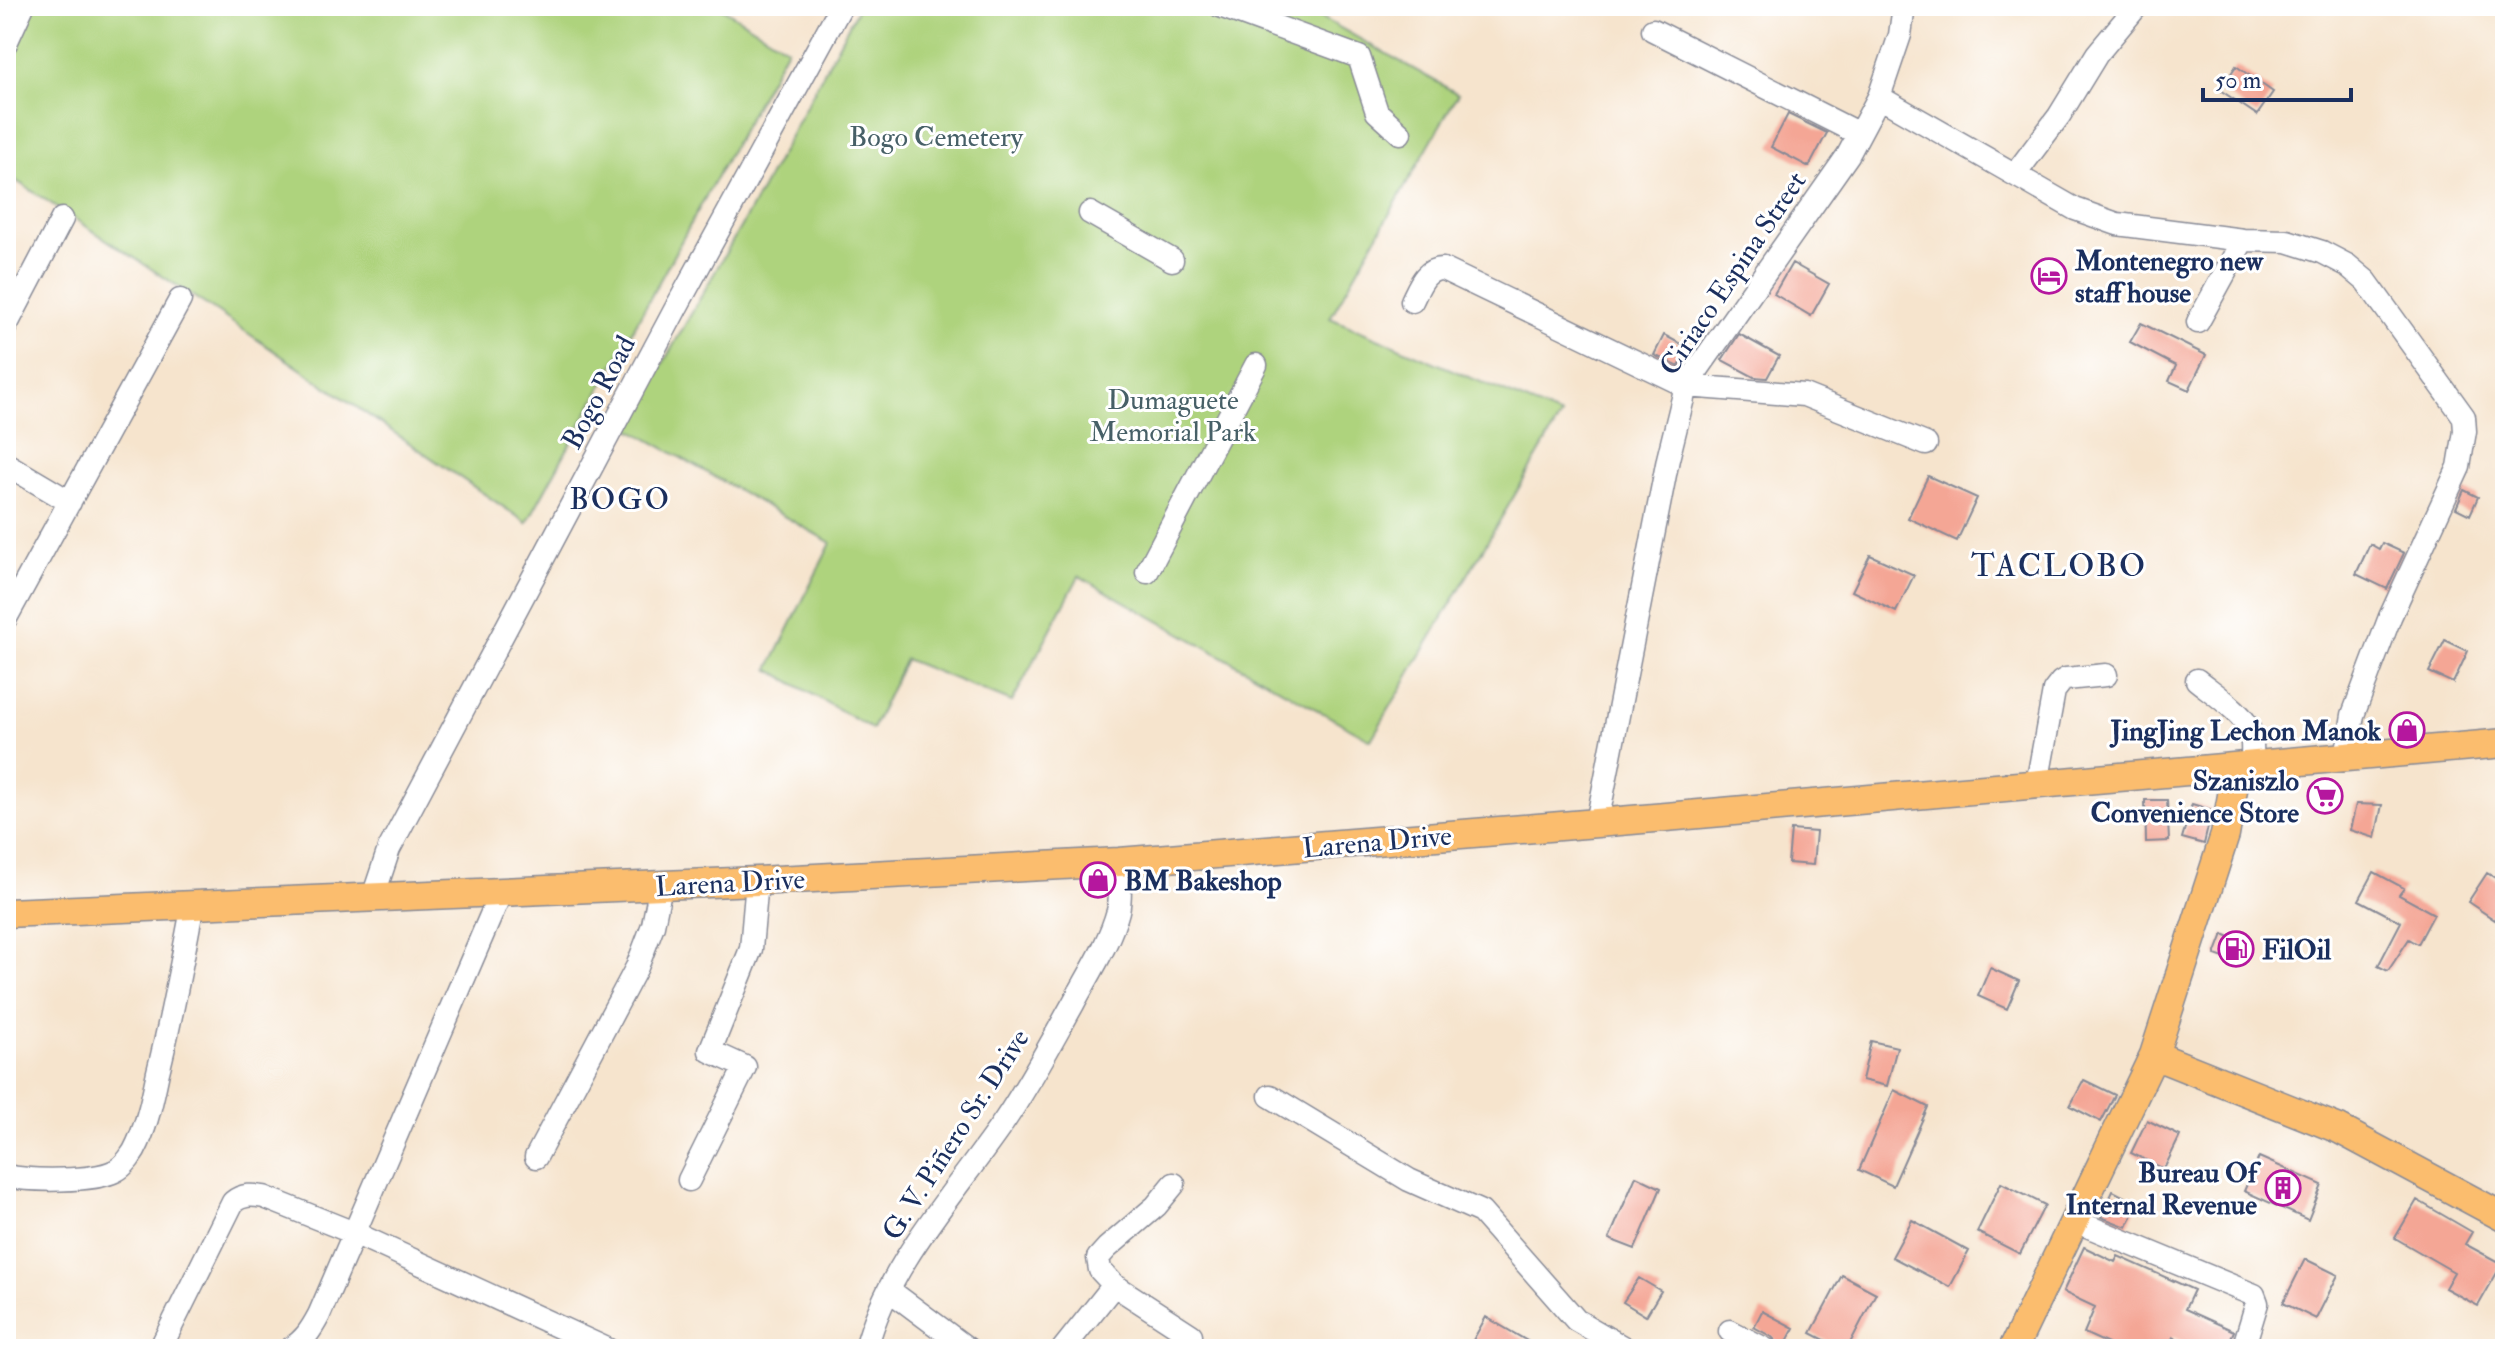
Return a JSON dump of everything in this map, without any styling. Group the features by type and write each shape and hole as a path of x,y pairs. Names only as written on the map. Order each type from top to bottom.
{"main road":[{"name":"Larena Drive","path":"8,915 1119,862 2505,743"},
{"path":"2013,1349 2154,1055 2245,766"},
{"path":"2154,1055 2339,1129 2505,1218"}],"street":[{"path":"6,43 23,6"},
{"name":"Bogo Road","path":"373,897 389,849 676,308 841,6"},
{"path":"1220,6 1359,57 1377,112 1400,133"},
{"name":"Ciriaco Espina Street","path":"1597,823 1668,459 1686,386 1848,155 1879,97 1900,35 1904,6"},
{"path":"2016,173 2059,116 2097,54 2137,6"},
{"path":"1653,30 1859,134"},
{"path":"1879,97 2075,209 2117,224 2243,240 2287,241 2322,252 2347,265 2366,281 2464,417 2459,467 2390,617 2353,715 2346,757"},
{"path":"1090,213 1172,260"},
{"path":"6,326 62,219"},
{"path":"2198,322 2243,240"},
{"path":"1412,301 1423,279 1435,268 1443,269 1686,386 1804,395 1926,444"},
{"path":"6,618 180,300"},
{"path":"1147,572 1256,365"},
{"path":"6,464 70,502"},
{"path":"2037,784 2054,691 2066,679 2106,675"},
{"path":"2197,680 2247,725 2251,735 2245,766"},
{"name":"G. V. Piñero Sr. Drive","path":"866,1349 889,1290 940,1209 1019,1098 1101,953 1118,910 1119,862"},
{"path":"689,1180 745,1067 710,1051 751,949 757,881"},
{"path":"536,1157 637,967 653,925 661,885"},
{"path":"290,1349 310,1332 501,892"},
{"path":"6,1176 27,1180 88,1176 115,1171 128,1160 146,1122 193,904"},
{"path":"1270,1096 1409,1180 1481,1212 1576,1320 1626,1349"},
{"path":"1174,1184 1156,1206 1098,1258 1100,1270 1114,1285 1191,1335"},
{"path":"160,1349 226,1215 240,1196 264,1197 354,1233 607,1349"},
{"path":"2075,1221 2254,1295 2257,1303 2243,1349"},
{"path":"1063,1349 1114,1285"},
{"path":"889,1290 968,1349"},
{"path":"1730,1331 1765,1349"}],"green space":[{"path":"32,6 718,6 787,48 527,523 211,308 6,174 6,65"},
{"name":"Dumaguete Memorial Park","path":"859,6 1301,6 1458,94 1330,318 1561,416 1371,740 1079,576 1012,702 905,659 872,729 769,669 831,543 627,427 762,189"}],"building":[{"path":"2236,66 2273,92 2257,115 2220,90"},
{"path":"1788,114 1827,133 1809,167 1771,147"},
{"path":"1792,263 1829,284 1811,316 1774,294"},
{"path":"2141,323 2206,355 2189,390 2169,381 2176,366 2130,342"},
{"path":"1739,334 1779,356 1767,378 1754,377 1722,360"},
{"path":"1664,335 1688,348 1679,367 1654,355"},
{"path":"1928,476 1977,498 1957,541 1908,518"},
{"path":"2464,490 2478,497 2470,515 2456,508"},
{"path":"2382,543 2404,553 2387,589 2356,574 2370,544 2379,549"},
{"path":"1870,555 1914,575 1896,612 1852,591"},
{"path":"2445,640 2468,651 2453,683 2429,672"},
{"path":"2145,800 2167,800 2169,841 2146,842"},
{"path":"2192,804 2212,810 2204,844 2182,838"},
{"path":"2356,804 2382,805 2375,838 2350,830"},
{"path":"1791,830 1816,832 1813,865 1788,863"},
{"path":"2374,872 2404,888 2399,895 2434,914 2418,944 2409,939 2388,971 2378,966 2401,922 2359,900"},
{"path":"2487,873 2505,884 2505,905 2495,920 2468,902"},
{"path":"2223,934 2239,941 2232,961 2215,955"},
{"path":"1990,968 2019,981 2007,1009 1978,996"},
{"path":"1871,1041 1897,1047 1887,1086 1862,1080"},
{"path":"2084,1080 2115,1095 2101,1122 2070,1106"},
{"path":"1894,1090 1928,1107 1893,1186 1859,1170"},
{"path":"2147,1120 2180,1136 2164,1169 2131,1153"},
{"name":"Bureau Of Internal Revenue","path":"2259,1157 2322,1185 2308,1220 2244,1191"},
{"path":"1636,1176 1661,1188 1635,1249 1609,1239"},
{"path":"2001,1183 2045,1205 2020,1254 1977,1232"},
{"path":"2113,1191 2138,1204 2127,1227 2101,1217"},
{"path":"2417,1200 2472,1232 2465,1244 2502,1264 2478,1306 2445,1288 2454,1272 2395,1238"},
{"path":"1912,1220 1969,1251 1950,1287 1892,1257"},
{"path":"2084,1247 2115,1262 2118,1256 2194,1290 2185,1309 2234,1331 2226,1349 2200,1349 2173,1337 2168,1349 2119,1349 2084,1333 2095,1307 2063,1292"},
{"path":"2305,1259 2338,1275 2316,1319 2283,1303"},
{"path":"1842,1275 1876,1293 1847,1349 1811,1333"},
{"path":"1639,1278 1661,1291 1646,1316 1623,1302"},
{"path":"1762,1311 1794,1328 1783,1349 1779,1349 1772,1337 1754,1327"},
{"path":"1486,1317 1541,1349 1468,1349"}],"place":[{"name":"Montenegro new staff house","path":"2049,276"},
{"name":"JingJing Lechon Manok","path":"2407,730"},
{"name":"Szaniszlo Convenience Store","path":"2325,796"},
{"name":"BM Bakeshop","path":"1098,880"},
{"name":"FilOil","path":"2236,949"},
{"name":"Bureau Of Internal Revenue","path":"2283,1188"}],"district":[{"name":"BOGO","path":"620,499"},
{"name":"TACLOBO","path":"2059,565"}],"park label":[{"name":"Bogo Cemetery","path":"936,136"}]}
